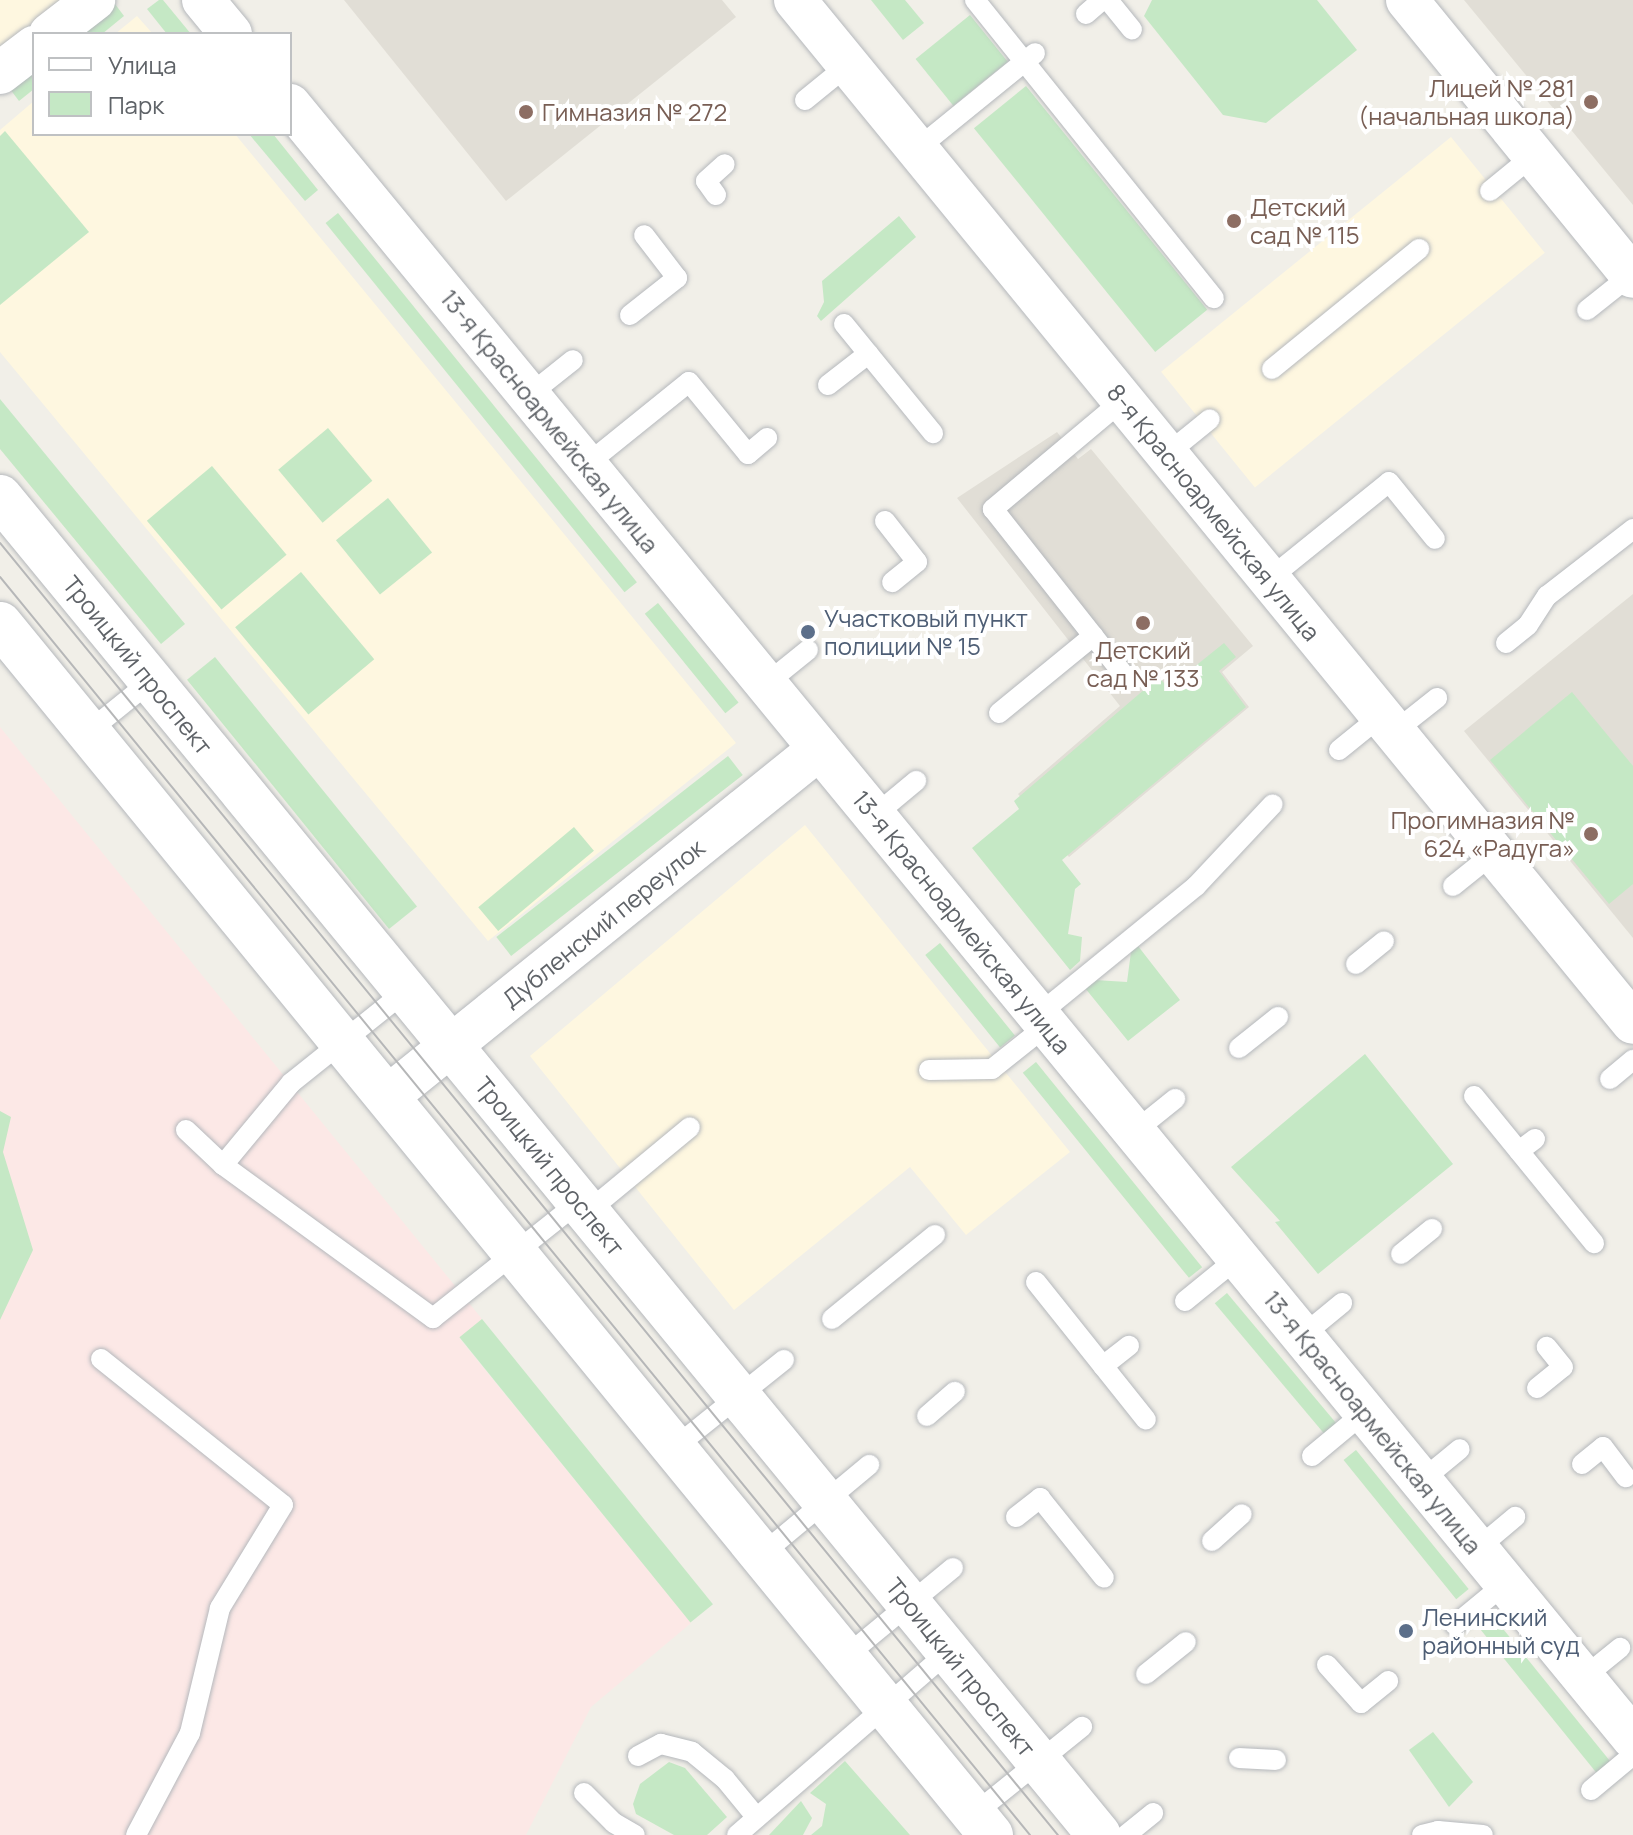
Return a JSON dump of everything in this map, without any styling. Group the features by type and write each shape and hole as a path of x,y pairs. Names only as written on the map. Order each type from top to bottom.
{"main road":[{"name":"Троицкий проспект","path":"7,518 151,681 1099,1835"},
{"path":"0,624 983,1824"}],"street":[{"path":"53,32 94,0"},
{"path":"203,0 229,32"},
{"name":"8-я Красноармейская улица","path":"795,0 1633,1023"},
{"path":"1407,0 1632,276"},
{"path":"0,73 32,49"},
{"name":"13-я Красноармейская улица","path":"292,107 1633,1738"},
{"name":"Дубленский переулок","path":"387,1097 819,749"}],"lane":[{"path":"975,0 1030,58 1214,298"},
{"path":"1086,14 1105,0 1132,30"},
{"path":"917,149 1030,58"},
{"path":"805,100 848,65"},
{"path":"1490,191 1534,155"},
{"path":"716,195 706,181 725,164"},
{"path":"630,315 677,278 644,235"},
{"path":"1272,369 1419,249"},
{"path":"1587,310 1632,276"},
{"path":"844,324 933,433"},
{"path":"828,385 868,354"},
{"path":"529,395 573,360"},
{"path":"586,465 689,382 748,454 767,438"},
{"path":"1123,400 993,509 1124,675"},
{"path":"1167,454 1210,419"},
{"path":"1269,579 1389,482 1435,539"},
{"path":"885,521 917,562 892,582"},
{"path":"1506,643 1528,625 1547,596 1633,529"},
{"path":"999,713 1093,636"},
{"path":"766,684 808,650"},
{"path":"88,732 151,681"},
{"path":"1339,750 1437,698"},
{"path":"874,816 916,781"},
{"path":"929,1070 992,1069 1042,1020 1196,886 1273,804"},
{"path":"1453,886 1494,853"},
{"path":"1356,964 1384,941"},
{"path":"223,1165 291,1083 406,991"},
{"path":"1239,1048 1278,1017"},
{"path":"1610,1079 1633,1060"},
{"path":"1474,1096 1527,1145 1594,1243"},
{"path":"1134,1132 1175,1099"},
{"path":"186,1130 223,1165 433,1318 520,1259 583,1207 690,1127"},
{"path":"1401,1254 1432,1229"},
{"path":"832,1319 935,1235"},
{"path":"1185,1301 1238,1258"},
{"path":"1036,1282 1146,1420"},
{"path":"1302,1336 1342,1303"},
{"path":"1103,1366 1129,1346"},
{"path":"1537,1388 1563,1367 1547,1347"},
{"path":"101,1359 283,1505 220,1608 190,1733 136,1835"},
{"path":"674,1448 784,1360"},
{"path":"927,1416 955,1392"},
{"path":"1312,1456 1365,1412"},
{"path":"1582,1464 1603,1447 1626,1477"},
{"path":"1421,1481 1460,1449"},
{"path":"761,1555 869,1465"},
{"path":"1016,1517 1040,1498 1104,1578"},
{"path":"1212,1541 1242,1514"},
{"path":"1477,1549 1515,1517"},
{"path":"845,1657 953,1568"},
{"path":"1455,1625 1506,1583"},
{"path":"1146,1674 1186,1642"},
{"path":"1583,1678 1620,1648"},
{"path":"737,1835 884,1704 948,1652"},
{"path":"1327,1665 1361,1703 1388,1681"},
{"path":"983,1824 1039,1761 1082,1727"},
{"path":"638,1756 661,1744 692,1752 725,1779 757,1818"},
{"path":"1591,1790 1633,1755"},
{"path":"1239,1758 1276,1760"},
{"path":"584,1793 611,1829 635,1835"},
{"path":"1126,1835 1153,1813"},
{"path":"1422,1835 1438,1831 1483,1835"}],"shaded area":[{"path":"0,0 82,0 39,32 32,32 32,37 0,61"},
{"name":"Гимназия № 272","path":"344,0 722,0 736,17 506,201"},
{"name":"Лицей № 281 (начальная школа)","path":"1464,0 1633,0 1633,205"},
{"path":"137,16 151,32 117,32"},
{"path":"32,103 32,136 237,136 736,743 488,941 0,352 0,130"},
{"path":"1451,137 1545,253 1255,488 1161,372"},
{"name":"Детский сад № 133","path":"1057,432 1078,459 1091,449 1253,646 1222,672 1249,707 1069,857 1018,794 1120,706 957,498"},
{"name":"Прогимназия № 624 «Радуга»","path":"1633,594 1633,938 1464,731"},
{"path":"0,727 482,1319 460,1339 691,1623 591,1707 526,1835 0,1835"},
{"path":"805,825 1070,1152 966,1235 910,1167 734,1310 530,1056"}],"green space":[{"path":"163,0 189,32 165,32 147,9"},
{"path":"871,0 905,0 924,23 903,40"},
{"path":"1152,0 1317,0 1357,50 1266,123 1223,115 1144,16"},
{"path":"115,4 124,16 104,32 80,32"},
{"path":"970,15 1008,62 953,106 916,59"},
{"path":"32,71 32,91 19,101 10,89"},
{"path":"1026,86 1207,310 1155,352 974,128"},
{"path":"5,131 89,232 0,305 0,136"},
{"path":"251,136 275,136 318,190 305,201"},
{"path":"338,213 637,582 624,592 326,223"},
{"path":"899,216 916,237 821,321 817,316 824,302 822,281"},
{"path":"0,399 185,624 161,644 0,449"},
{"path":"328,428 372,481 323,523 278,470"},
{"path":"212,466 287,555 221,609 147,521"},
{"path":"388,498 432,552 380,595 336,540"},
{"path":"301,572 374,659 308,715 235,627"},
{"path":"658,603 739,702 725,713 645,614"},
{"path":"1224,643 1236,657 1219,671 1246,707 1062,860 1081,884 1075,889 1068,934 1082,937 1080,961 1070,970 972,848 1019,809 1014,801 1159,677 1168,688"},
{"path":"215,657 417,906 389,929 187,680"},
{"path":"1572,692 1633,766 1633,884 1609,904 1490,760"},
{"path":"728,756 743,775 511,956 496,937"},
{"path":"574,827 594,851 498,931 478,907"},
{"path":"940,943 1015,1035 1000,1047 925,955"},
{"path":"1138,946 1180,1000 1128,1041 1085,988 1095,980 1127,982 1131,952"},
{"path":"1365,1054 1453,1164 1318,1274 1275,1222 1280,1221 1231,1167"},
{"path":"1036,1062 1202,1267 1189,1278 1023,1073"},
{"path":"0,1111 11,1117 3,1152 33,1250 0,1320"},
{"path":"1227,1293 1336,1423 1324,1434 1215,1303"},
{"path":"482,1319 713,1604 690,1622 459,1337"},
{"path":"1356,1450 1469,1589 1456,1599 1344,1460"},
{"path":"1491,1614 1611,1762 1597,1773 1477,1625"},
{"path":"1433,1732 1473,1782 1449,1807 1409,1750"},
{"path":"845,1761 910,1835 811,1835 822,1826 826,1804 810,1793"},
{"path":"669,1762 685,1768 727,1817 707,1835 674,1835 636,1814 633,1804 640,1784"},
{"path":"801,1801 812,1818 803,1835 769,1835"}],"tram line":[{"path":"0,543 1058,1835"},
{"path":"0,577 1030,1835"}],"place":[{"name":"Лицей № 281 (начальная школа)","path":"1591,102"},
{"name":"Гимназия № 272","path":"526,112"},
{"name":"Детский сад № 115","path":"1234,221"},
{"name":"Детский сад № 133","path":"1143,623"},
{"name":"Участковый пункт полиции № 15","path":"808,632"},
{"name":"Прогимназия № 624 «Радуга»","path":"1591,834"},
{"name":"Ленинский районный суд","path":"1406,1631"}]}
